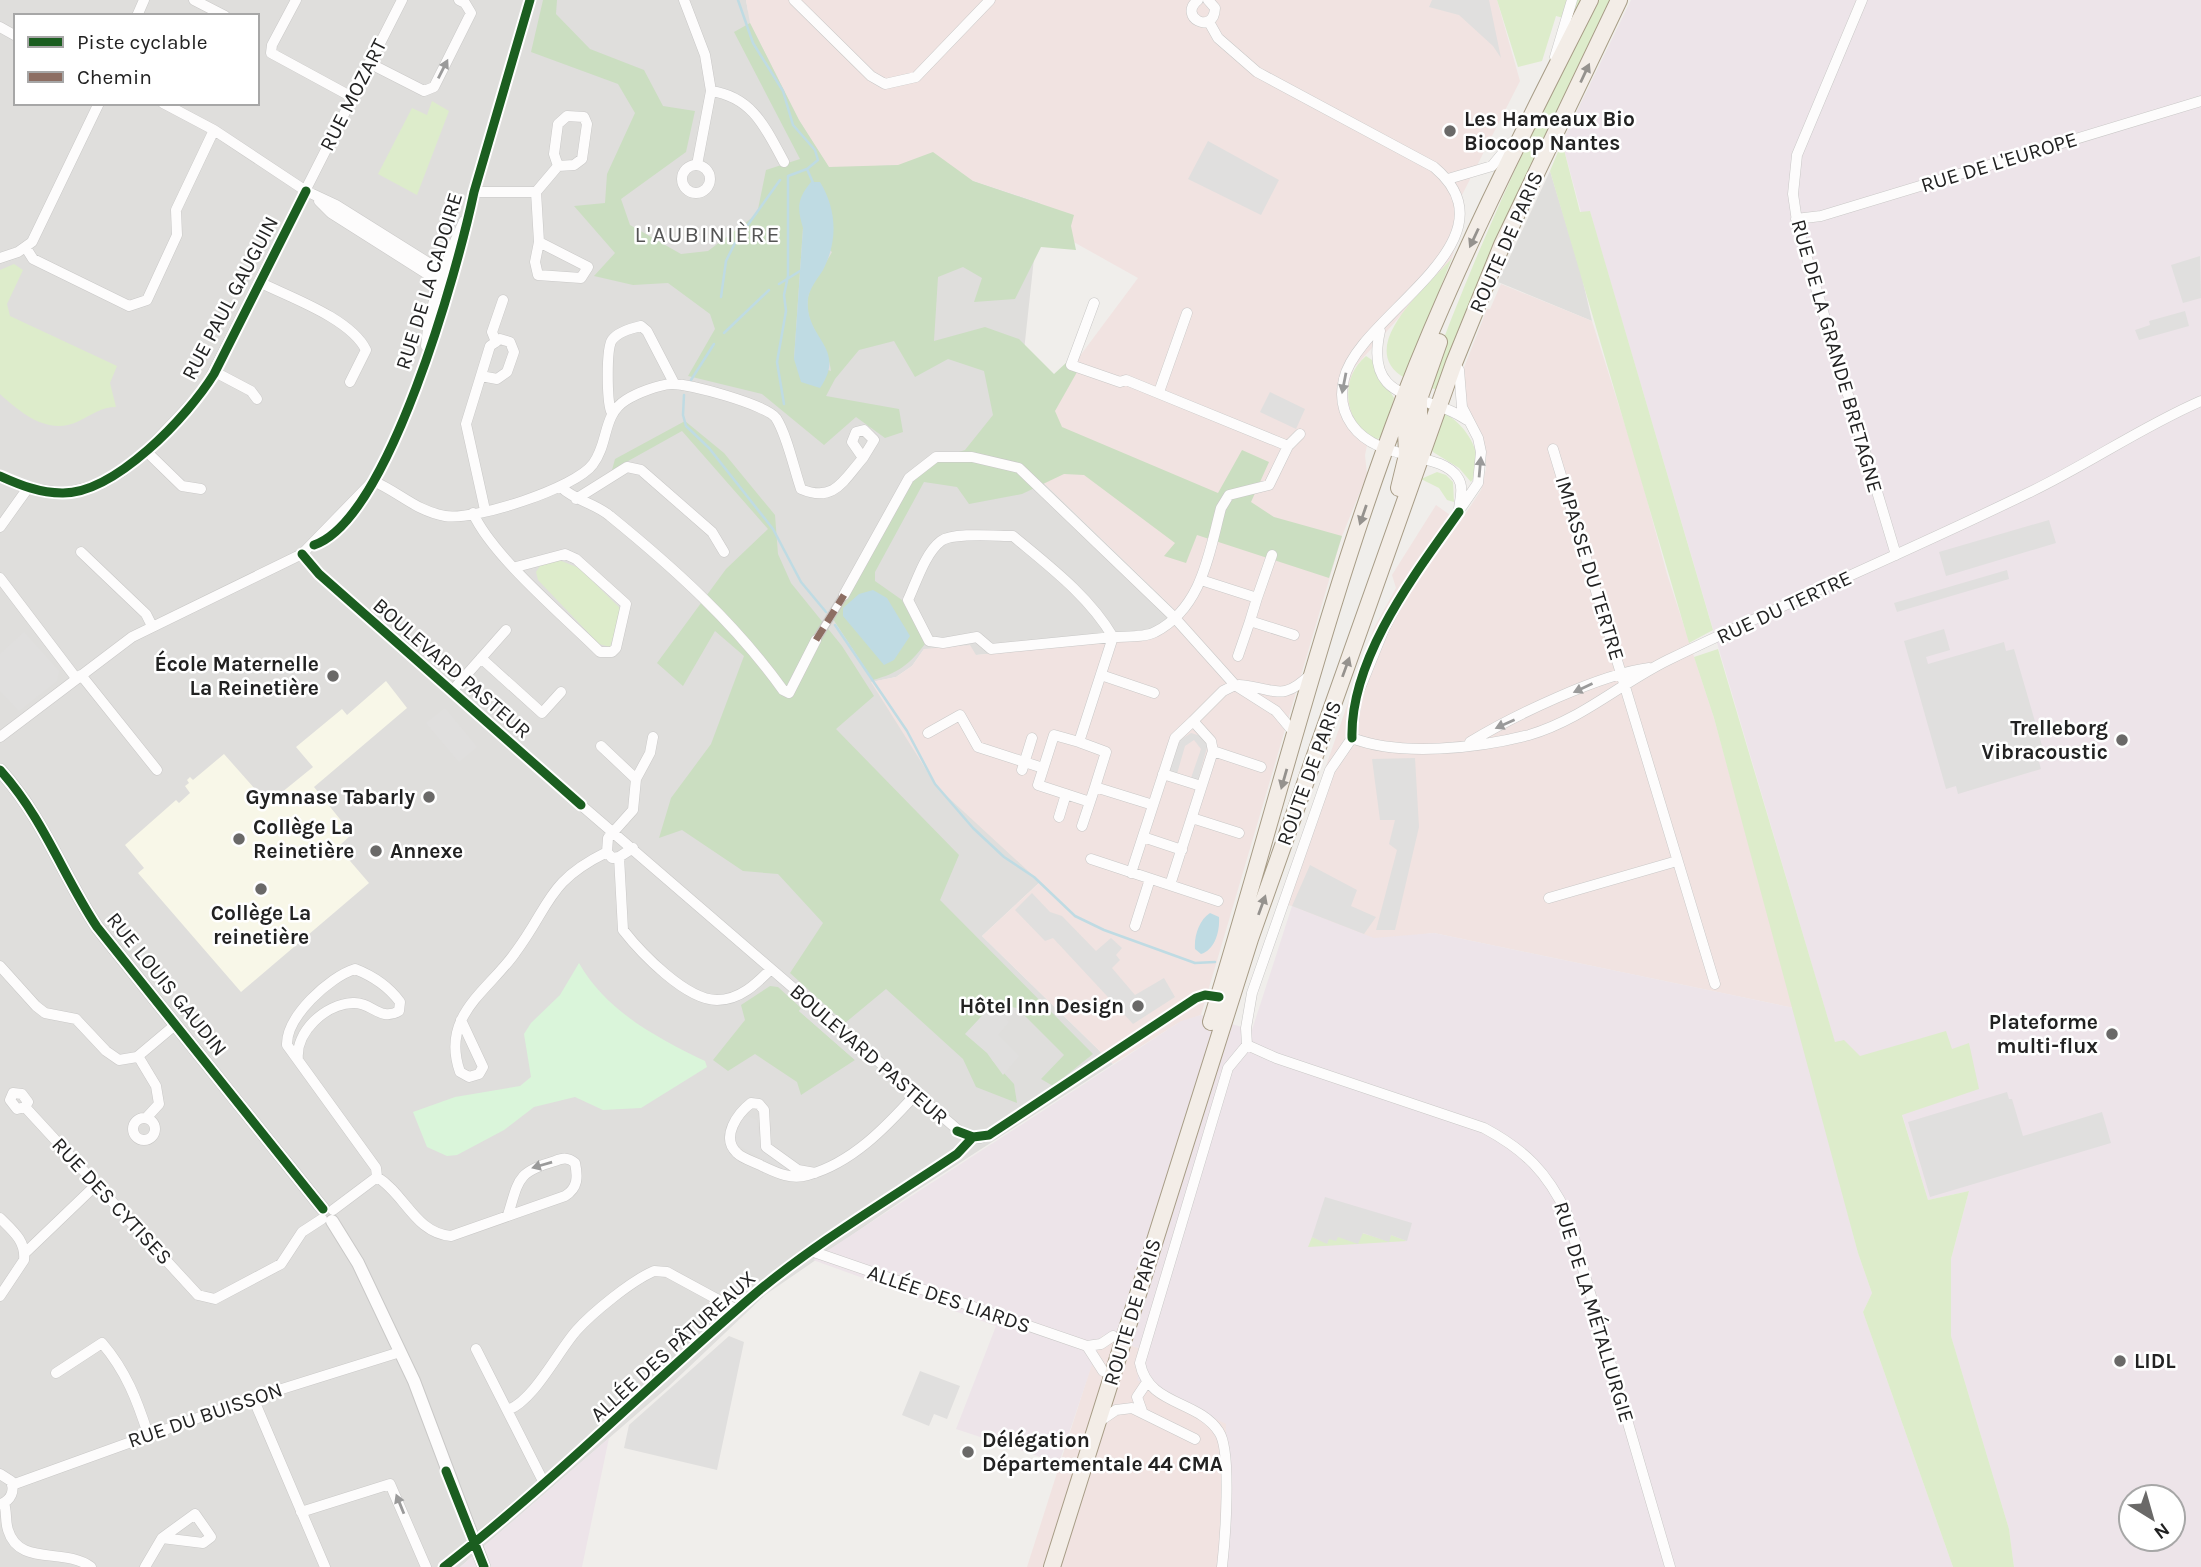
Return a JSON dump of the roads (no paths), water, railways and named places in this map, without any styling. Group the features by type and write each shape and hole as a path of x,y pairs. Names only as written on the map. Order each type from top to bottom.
{"main road":[{"name":"ROUTE DE PARIS","path":"1041,1567 1219,997 1316,668 1385,450 1412,398 1454,281 1524,131 1590,0"},
{"name":"ROUTE DE PARIS","path":"1052,1567 1250,939 1392,537 1414,457 1439,406 1497,255 1619,0"},
{"path":"1412,398 1414,457"}],"street":[{"path":"194,0 221,14"},
{"path":"296,0 272,45 271,53 352,97"},
{"name":"RUE MOZART","path":"306,191 402,0"},
{"path":"369,63 424,91 434,87 471,13 465,3 459,0"},
{"name":"RUE DE LA CADOIRE","path":"0,737 78,676 152,626 326,541 367,497 405,416 450,282 530,0"},
{"path":"684,0 705,55 711,91 697,165"},
{"path":"794,0 871,76 885,84 916,77 990,0"},
{"path":"1549,80 1572,0"},
{"name":"RUE DE LA GRANDE BRETAGNE","path":"1862,0 1797,155 1793,194 1796,219 1896,555"},
{"path":"1209,22 1215,12 1210,1"},
{"path":"1192,2 1191,13 1194,20 1209,22"},
{"path":"1209,22 1219,38 1257,72 1434,167 1448,179 1458,202 1457,230 1444,257 1350,362 1342,391 1347,418 1365,441 1385,450 1445,467 1458,478 1461,491 1459,512"},
{"path":"711,91 722,92 758,114 784,162"},
{"name":"RUE DE L'EUROPE","path":"1796,219 1821,216 2201,101"},
{"path":"0,258 26,248 32,242 98,105"},
{"path":"167,105 215,130 317,198 331,213 399,251 438,281 450,282"},
{"path":"473,198 536,192 558,166 574,165 582,159 587,124 583,117 567,116 558,124 554,154 558,166"},
{"path":"26,248 33,259 129,306 146,300 177,235 176,211 215,130"},
{"path":"1448,179 1492,166 1524,131"},
{"name":"RUE PAUL GAUGUIN","path":"0,476 28,488 64,493 101,484 123,471 146,451 204,390 306,191"},
{"path":"536,192 540,242 535,262 538,275 581,278 588,267 540,242"},
{"name":"RUE DE LA CADOIRE","path":"425,357 431,306 441,270 473,198"},
{"path":"399,251 441,270 450,282"},
{"path":"261,283 347,326 360,338 366,350 350,382"},
{"path":"495,342 492,332 503,300"},
{"path":"1094,303 1071,365 1159,393 1288,446"},
{"path":"1159,393 1187,313"},
{"path":"373,481 418,509 448,517 485,510 561,486 583,474 596,461 611,411 609,347 612,340 641,326 647,331 674,383"},
{"path":"1381,327 1375,356 1379,369 1412,398 1439,406 1467,420"},
{"path":"481,376 498,379 507,372 514,352 510,342 500,339 490,345 466,424 485,510"},
{"path":"1222,1567 1225,1539 1223,1439 1210,1421 1157,1392 1147,1382 1140,1363 1228,1068 1247,1045 1246,1028 1252,993 1330,770 1352,738 1356,698 1384,629 1402,594 1478,483 1481,467 1478,438 1467,420 1460,398 1459,370 1454,363"},
{"path":"215,372 251,391 257,399"},
{"path":"611,411 627,399 674,383 762,407 776,418 802,489 816,495 833,492 863,458"},
{"name":"RUE DU TERTRE","path":"1352,738 1371,745 1412,749 1531,734 1627,686 1653,667 2031,492 2201,401"},
{"path":"1113,637 1092,608 1013,536 954,537 940,542 923,567 908,600 929,641 943,643 977,637 991,649 1154,633 1194,597 1221,508 1230,495 1257,491 1269,485 1288,446 1300,434"},
{"name":"IMPASSE DU TERTRE","path":"1553,449 1623,672 1715,984"},
{"path":"146,451 182,486 201,489"},
{"path":"561,486 576,499 597,505 685,578 732,627 783,690 789,692 909,478 936,457 972,457 1019,468 1174,617 1235,685 1276,711 1296,735"},
{"path":"576,499 627,467 641,470 712,531 724,552"},
{"path":"0,527 28,488"},
{"path":"473,513 482,531 516,567 600,652 612,652 616,648 627,611 626,604 576,559 565,555 516,567"},
{"path":"81,552 146,614 152,626"},
{"name":"BOULEVARD PASTEUR","path":"302,554 318,574 965,1136 980,1138 989,1135 1196,998 1205,995 1219,997"},
{"path":"1238,656 1272,555"},
{"path":"0,578 158,770"},
{"path":"1201,580 1257,598"},
{"path":"1250,621 1294,635"},
{"path":"452,691 506,630"},
{"path":"1079,743 1113,637"},
{"path":"481,658 542,713 561,692"},
{"path":"1466,744 1486,732 1623,672 1653,667"},
{"path":"1131,873 1175,738 1223,691 1235,685 1284,692 1294,690 1316,668"},
{"path":"1101,675 1154,692"},
{"path":"928,733 960,715 978,747 1023,766 1043,768"},
{"path":"1170,885 1213,751 1211,741 1193,721"},
{"path":"1082,825 1090,802 1095,787 1106,752 1054,734 1038,785 1090,802"},
{"path":"633,848 619,857 612,858 607,852 608,838 633,810 636,779 650,753 653,737"},
{"path":"1023,766 1032,738"},
{"path":"601,746 636,779"},
{"path":"1213,751 1261,766"},
{"name":"RUE LOUIS GAUDIN","path":"0,771 22,795 43,826 82,904 97,927 327,1215 358,1262 414,1381 484,1567"},
{"path":"1164,774 1201,786"},
{"path":"1095,787 1153,806"},
{"path":"1059,817 1066,794"},
{"path":"1192,818 1239,833"},
{"path":"1143,837 1182,850"},
{"path":"461,1020 483,1067 479,1074 469,1077 460,1072 456,1062 461,1020 470,1001 514,955 551,893 566,877 607,852"},
{"path":"619,857 623,930 663,971 704,998 718,1000 745,992 771,969"},
{"path":"1091,859 1218,901"},
{"path":"1549,898 1677,861"},
{"path":"1135,926 1150,879"},
{"path":"0,965 45,1013 76,1019 106,1051 119,1060 138,1056 175,1025"},
{"path":"298,1060 296,1046 304,1032 335,1007 357,1002 390,1016 399,1011 400,1002 393,992 369,974 355,969 342,973 317,995 287,1033 287,1045 376,1168 377,1177"},
{"name":"RUE DE LA MÉTALLURGIE","path":"1247,1045 1276,1058 1484,1128 1514,1144 1542,1171 1567,1214 1670,1567"},
{"path":"138,1056 159,1095 159,1104 148,1116"},
{"path":"815,1173 798,1170 766,1147 764,1110 759,1104 751,1102 741,1111 732,1127 731,1142 737,1153 786,1177 815,1173 853,1153 880,1132 915,1095"},
{"name":"RUE DES CYTISES","path":"25,1107 198,1295 215,1299 281,1264 302,1232 327,1215"},
{"path":"377,1177 389,1184 421,1223 440,1235 451,1236 573,1191 576,1184 575,1163 564,1158 530,1168 520,1177 508,1214"},
{"path":"327,1215 377,1177"},
{"path":"25,1254 97,1184"},
{"path":"0,1219 19,1238 25,1254 24,1260 0,1296"},
{"name":"ALLÉE DES LIARDS","path":"811,1251 1087,1346"},
{"path":"508,1410 516,1408 541,1379 577,1329 654,1270 667,1272 737,1310"},
{"path":"1103,1371 1087,1346 1101,1344 1113,1336"},
{"path":"56,1373 103,1343 121,1365 137,1398 148,1434"},
{"path":"444,1567 544,1483 476,1349"},
{"name":"RUE DU BUISSON","path":"12,1485 253,1398 400,1352"},
{"path":"1142,1411 1137,1397 1147,1382"},
{"path":"253,1398 325,1567"},
{"path":"1097,1423 1122,1408 1142,1411 1195,1439"},
{"path":"0,1474 8,1477 12,1485 12,1495 2,1503 8,1530 21,1552 42,1559 70,1559 91,1567"},
{"path":"301,1512 390,1484 426,1567"},
{"path":"145,1567 162,1538"}],"water":[{"path":"811,182 820,182 826,193 834,226 828,259 808,299 812,324 827,352 829,362 820,388 801,382 794,359 803,228 800,204"},
{"path":"873,590 887,598 910,636 894,660 884,665 843,616 843,608 859,594"},
{"path":"1210,913 1219,917 1219,928 1213,944 1201,954 1195,949 1196,934 1200,924"}],"waterway":[{"path":"738,0 753,43 783,91 793,125 815,150 818,160 807,169 814,185"},
{"path":"784,404 777,362 786,311 784,295 788,276 788,176 807,169"},
{"path":"742,233 780,180"},
{"path":"721,297 726,261 735,243"},
{"path":"779,284 800,271"},
{"path":"724,333 769,290"},
{"path":"691,380 714,344"},
{"path":"684,395 683,415 686,426 709,448 773,529 801,582 826,612"},
{"path":"835,625 907,731 935,784 973,828 1004,857 1034,877 1075,916 1104,930 1195,963 1215,962"}],"place":[{"name":"Les Hameaux Bio Biocoop Nantes","path":"1450,131"},
{"name":"École Maternelle La Reinetière","path":"333,676"},
{"name":"Trelleborg Vibracoustic","path":"2122,740"},
{"name":"Gymnase Tabarly","path":"429,797"},
{"name":"Collège La Reinetière","path":"239,839"},
{"name":"Annexe","path":"376,851"},
{"name":"Collège La reinetière","path":"261,889"},
{"name":"Hôtel Inn Design","path":"1138,1006"},
{"name":"Plateforme multi-flux","path":"2112,1034"},
{"name":"LIDL","path":"2120,1361"},
{"name":"Délégation Départementale 44 CMA","path":"968,1452"}],"district":[{"name":"L'AUBINIÈRE","path":"708,234"}]}
